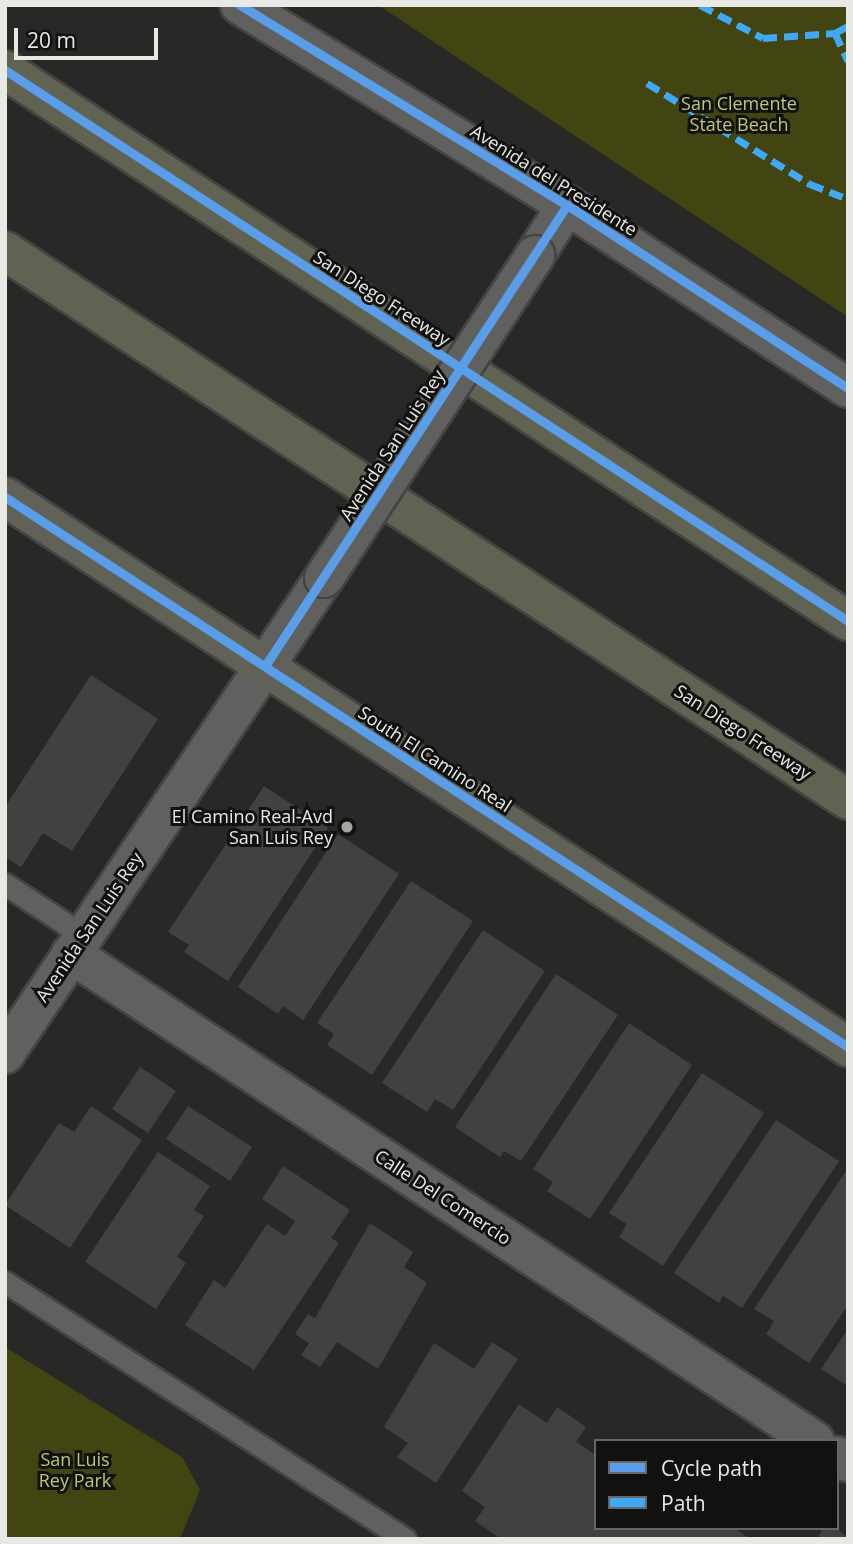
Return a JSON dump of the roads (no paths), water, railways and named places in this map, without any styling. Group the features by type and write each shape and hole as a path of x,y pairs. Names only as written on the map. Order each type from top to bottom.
{"highway":[{"name":"San Diego Freeway","path":"5,70 848,621"},
{"name":"San Diego Freeway","path":"5,251 848,800"}],"main road":[{"name":"South El Camino Real","path":"5,497 848,1047"}],"street":[{"name":"Avenida del Presidente","path":"240,5 567,205 848,388"},
{"name":"Avenida San Luis Rey","path":"5,1054 324,578 567,205"},
{"name":"Calle Del Comercio","path":"77,944 812,1439"}],"lane":[{"path":"5,884 77,944"},
{"path":"5,1282 405,1539"}],"place":[{"name":"El Camino Real-Avd San Luis Rey","path":"347,827"}],"park label":[{"name":"San Clemente State Beach","path":"739,114"},
{"name":"San Luis Rey Park","path":"75,1470"}]}
